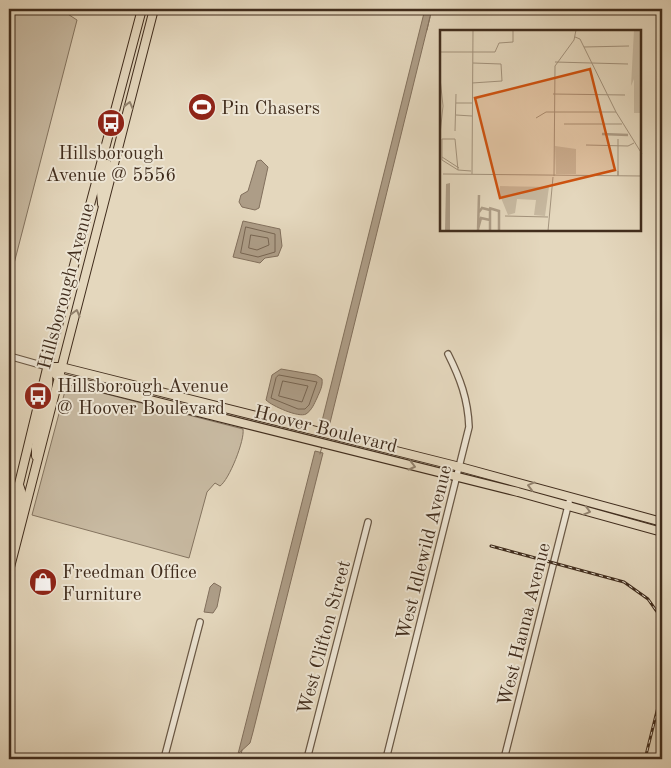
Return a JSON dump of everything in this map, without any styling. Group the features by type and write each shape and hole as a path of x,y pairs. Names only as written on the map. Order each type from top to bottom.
{"main road":[{"name":"Hillsborough Avenue","path":"9,525 48,367 142,9"},
{"path":"137,73 135,64 147,17 142,9"},
{"name":"Hillsborough Avenue","path":"9,571 154,9"},
{"path":"103,205 100,196 110,152 110,135"},
{"path":"48,367 58,377"},
{"path":"36,466 35,444 50,386 48,367"},
{"name":"Hoover Boulevard","path":"48,367 61,367 334,437 460,467 662,522"},
{"name":"Hoover Boulevard","path":"58,377 312,440 662,532"},
{"path":"14,552 10,547 22,496 18,485"}],"street":[{"name":"West Idlewild Avenue","path":"386,759 469,427 469,410 463,385 448,354"},
{"path":"9,356 48,367"},
{"name":"West Hanna Avenue","path":"504,759 571,497"},
{"name":"West Clifton Street","path":"307,759 368,522"},
{"path":"164,759 200,622"}],"shaded area":[{"path":"9,9 60,9 77,20 9,283"},
{"path":"71,385 243,429 242,442 228,476 220,486 215,483 207,492 189,558 32,515 65,391"}],"water":[{"path":"425,9 432,9 328,431 320,429"},
{"path":"261,160 268,167 259,208 255,210 242,207 239,202 241,195 248,191 257,161"},
{"path":"243,221 280,229 282,246 278,256 265,258 260,263 233,257"},
{"path":"281,369 316,375 322,379 322,386 317,398 306,414 286,411 266,400 272,375"},
{"path":"315,451 323,453 253,732 250,743 238,754"},
{"path":"214,583 221,587 217,607 213,613 204,612 210,587"}],"waterway":[{"path":"427,30 430,17"},
{"path":"320,454 322,446"},
{"path":"240,759 242,750"}],"railway":[{"path":"491,546 624,582 648,599 662,619"},
{"path":"645,759 662,691"}],"place":[{"name":"Pin Chasers","path":"202,107"},
{"name":"Hillsborough Avenue @ 5556","path":"111,123"},
{"name":"Hillsborough Avenue @ Hoover Boulevard","path":"38,396"},
{"name":"Freedman Office Furniture","path":"43,582"}]}
